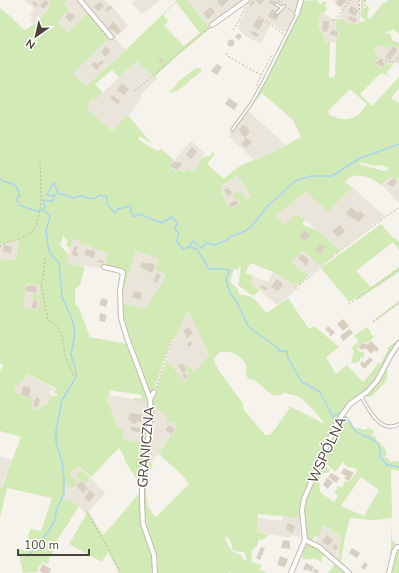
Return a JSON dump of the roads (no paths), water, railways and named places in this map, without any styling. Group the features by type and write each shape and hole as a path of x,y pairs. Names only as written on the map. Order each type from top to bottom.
{"street":[{"path":"80,0 111,37"},
{"path":"212,25 246,0"},
{"path":"297,14 300,0"},
{"name":"GRANICZNA","path":"104,267 123,272 123,280 120,291 121,318 150,399 151,414 142,485 142,502 143,524 154,555 155,573"},
{"name":"WSPÓLNA","path":"291,573 305,540 302,510 304,499 337,422 350,404 367,392 377,381 390,355 399,343"},
{"path":"150,399 154,392"},
{"path":"305,540 318,547 349,573"},
{"path":"389,573 394,552 397,547 399,547"}],"lane":[{"path":"276,4 283,7 277,12"},
{"path":"232,130 258,90 297,14"},
{"path":"361,396 372,416 386,426 394,427 399,424"}],"waterway":[{"path":"189,247 193,241 202,248 206,243 215,245 250,228 267,207 295,181 311,176 332,176 360,158 399,144"},
{"path":"0,178 2,181 12,184 18,189 20,196 16,198 19,205 36,211 43,210 45,207 43,200 53,201 55,195 47,195 54,183 58,193 73,198 81,196 94,199 100,195 107,197 107,204 115,213 118,209 130,206 133,217 139,214 162,223 172,217 177,223 175,229 179,234 176,241 183,249 189,247 197,249 209,269 223,269 230,271 226,279 229,291 237,302 248,326 278,348 278,351 287,351 288,358 301,381 320,392 333,417 339,413 346,417 353,428 379,445 380,457 387,465 399,467"},
{"path":"27,557 48,532 54,522 57,508 64,494 62,462 56,442 56,431 62,400 76,377 75,367 71,355 75,332 72,319 62,297 59,263 50,253 48,245 46,231 50,216 43,210"}]}
